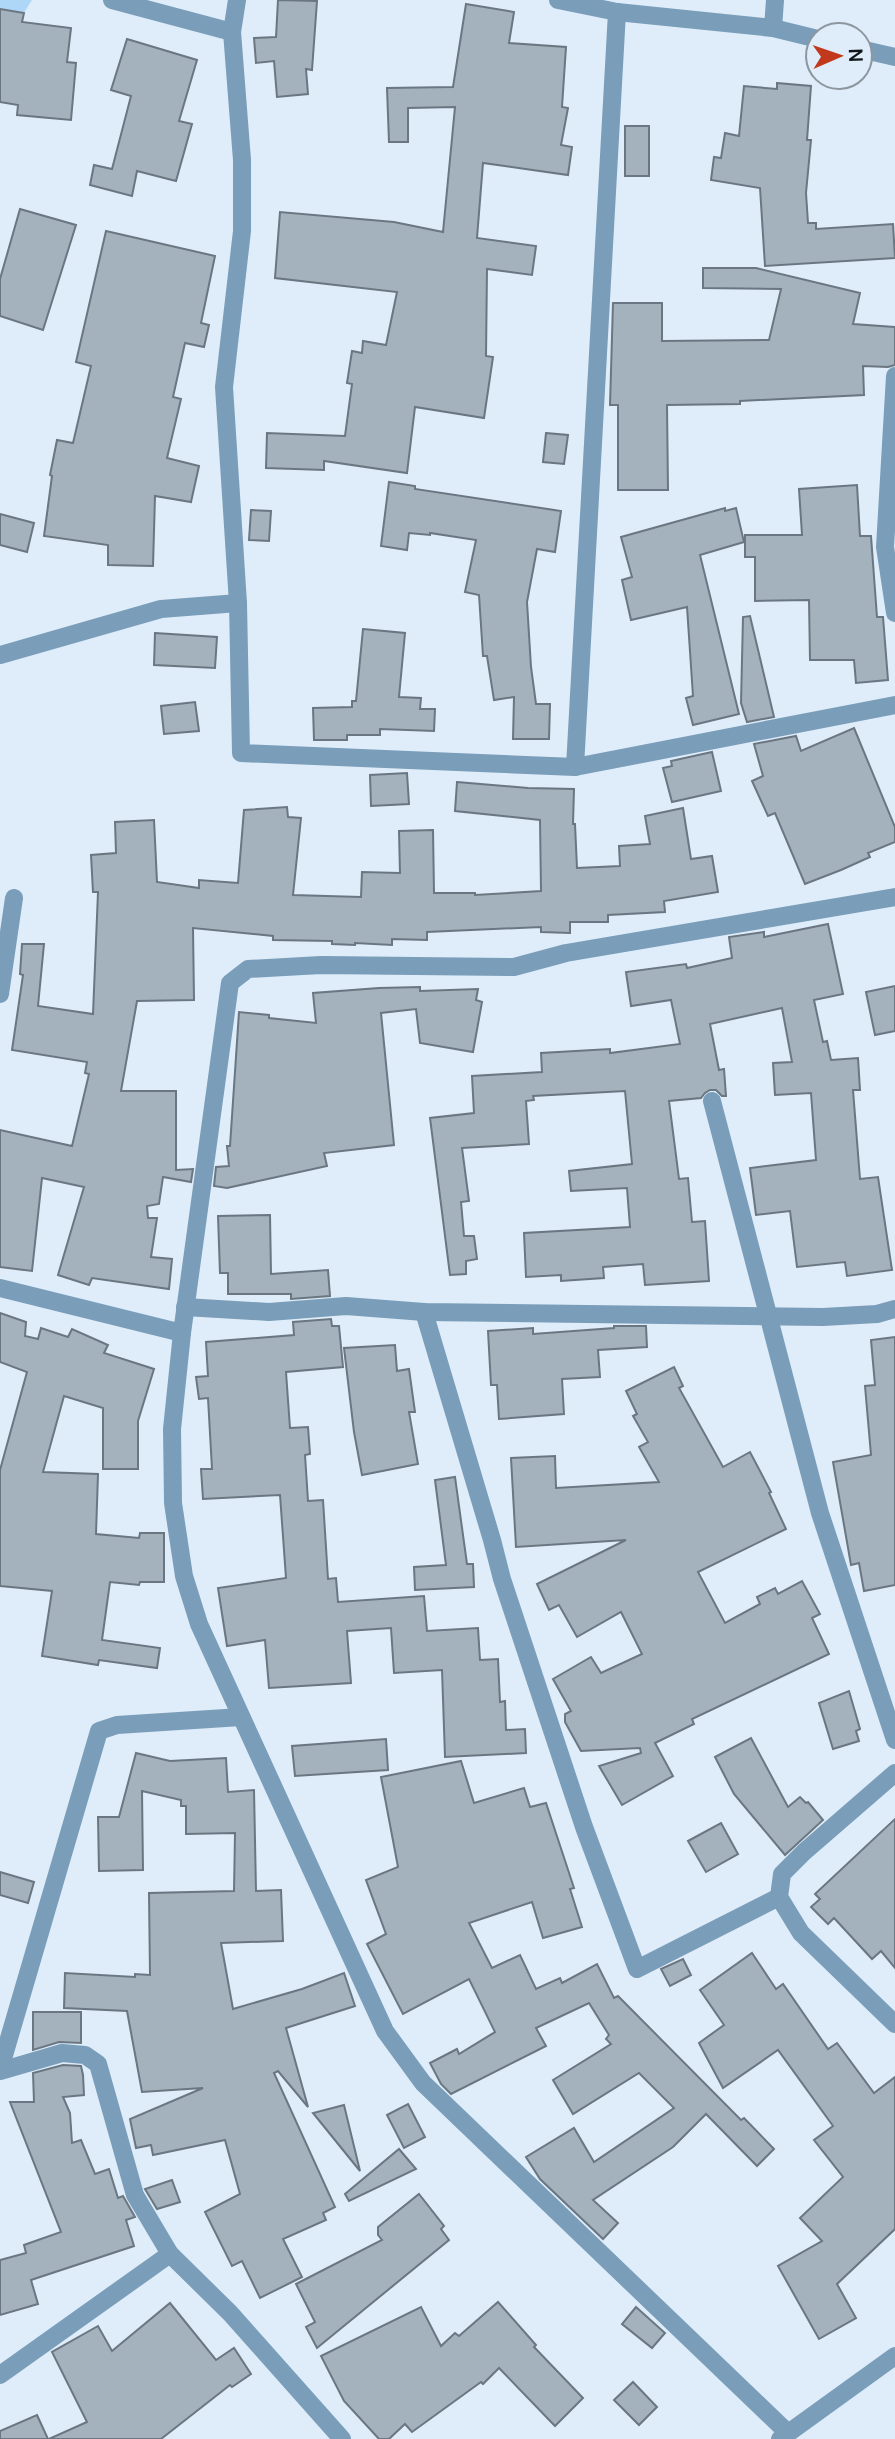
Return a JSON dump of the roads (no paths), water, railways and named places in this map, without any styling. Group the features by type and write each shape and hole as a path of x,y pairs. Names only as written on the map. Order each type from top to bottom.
{"street":[{"path":"112,0 232,32"},
{"path":"237,0 232,32 242,160 242,231 224,387 238,603 241,753 575,767 895,705"},
{"path":"558,0 617,12 773,28 804,36"},
{"path":"773,28 775,0"},
{"path":"575,767 617,12"},
{"path":"874,52 895,57"},
{"path":"895,376 885,547 895,613"},
{"path":"0,655 161,609 238,603"},
{"path":"895,897 566,953 514,967 321,965 248,969 230,983 182,1333 172,1429 173,1503 184,1576 199,1625 385,2031 423,2083 479,2134 784,2435 895,2356"},
{"path":"0,994 14,898"},
{"path":"712,1101 820,1513 895,1740"},
{"path":"0,1288 182,1333"},
{"path":"186,1307 269,1312 346,1306 424,1312 767,1316 877,1314 895,1309"},
{"path":"424,1312 502,1579 584,1827 637,1969 779,1897"},
{"path":"0,2070 99,1731 117,1725 241,1717"},
{"path":"895,1773 782,1874 779,1897 801,1933 895,2024"},
{"path":"0,2070 62,2053 85,2055 98,2064 135,2195 170,2254 230,2313 342,2439"},
{"path":"0,2375 170,2254"}]}
